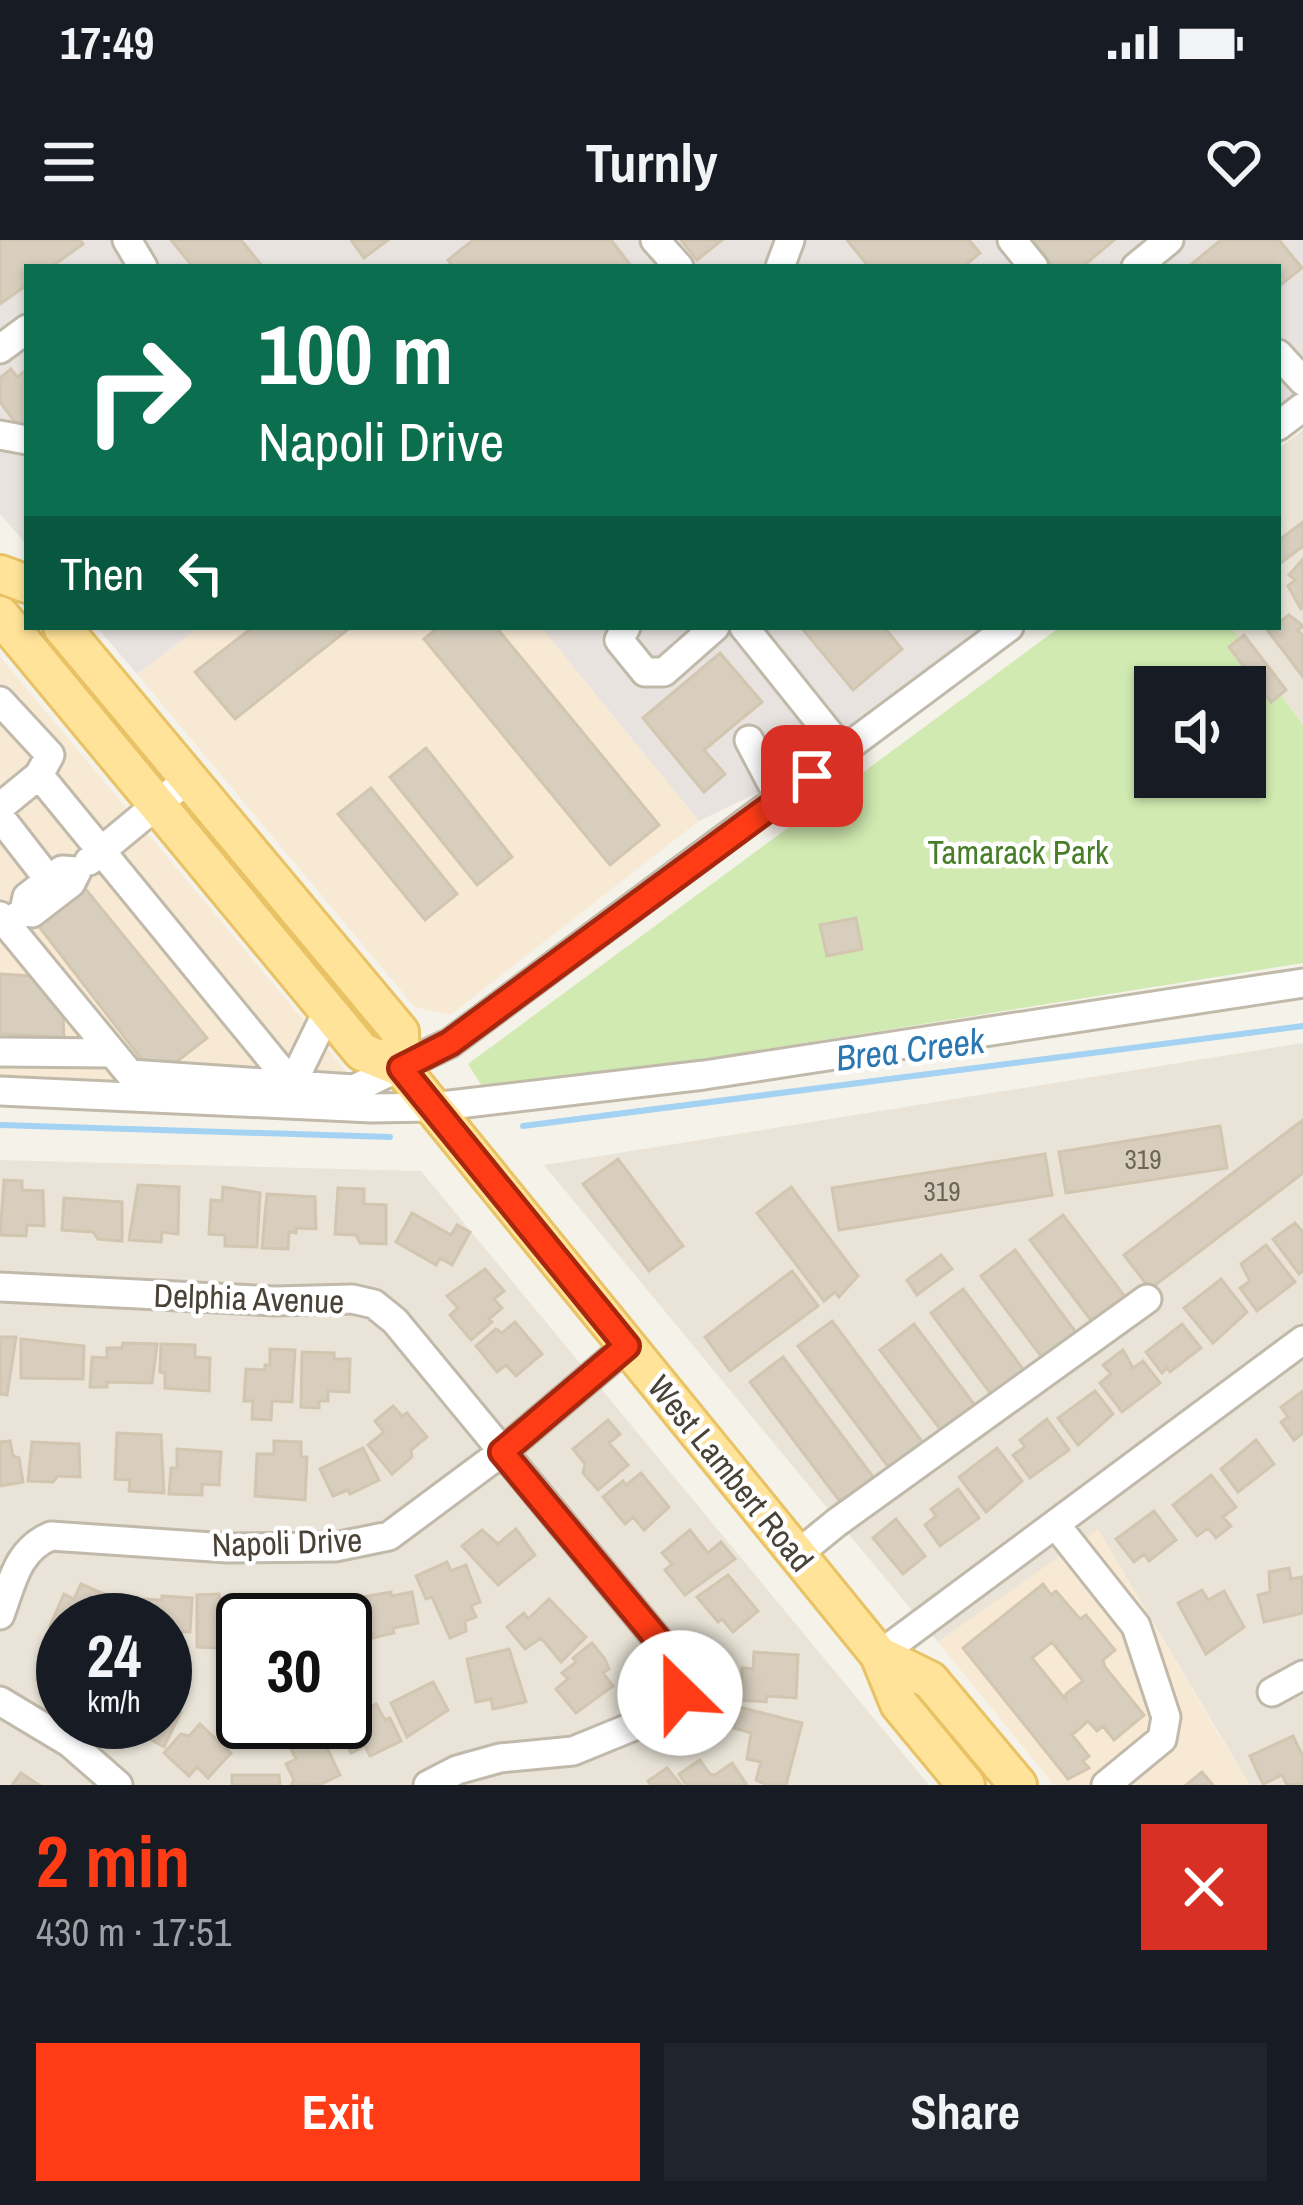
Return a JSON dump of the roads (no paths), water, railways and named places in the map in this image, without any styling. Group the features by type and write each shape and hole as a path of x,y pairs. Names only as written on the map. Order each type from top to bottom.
{"main road":[{"name":"West Lambert Road","path":"0,615 362,1052 401,1068 879,1654 898,1704 956,1780"},
{"name":"West Lambert Road","path":"64,630 400,1032 401,1068"},
{"name":"West Lambert Road","path":"879,1654 930,1680 1018,1785"}],"street":[{"path":"655,240 676,264"},
{"path":"1012,240 1032,264"},
{"path":"1140,264 1169,240"},
{"path":"1281,357 1303,381"},
{"path":"625,630 620,640 645,672 664,672 713,630"},
{"path":"749,630 844,752"},
{"path":"12,930 130,1074 354,1089 450,1043 1006,630"},
{"path":"0,701 50,755 39,775 0,807"},
{"path":"749,740 780,799"},
{"path":"39,775 292,1084"},
{"path":"12,930 188,779"},
{"path":"0,818 49,880"},
{"path":"12,930 27,897 62,870 77,871"},
{"path":"0,1091 433,1107 704,1075 1303,983"},
{"path":"292,1084 328,1010"},
{"path":"0,1052 112,1052"},
{"name":"Delphia Avenue","path":"0,1287 275,1301 352,1299 374,1304 395,1321 668,1652 680,1693 671,1711 573,1751 500,1758 428,1785"},
{"path":"798,1554 1148,1299"},
{"path":"879,1654 1303,1340"},
{"name":"Napoli Drive","path":"0,1615 21,1558 34,1543 51,1536 226,1548 334,1547 389,1536 502,1452 627,1346"},
{"path":"1056,1525 1136,1626 1166,1717 1162,1739 1106,1785"},
{"path":"1272,1692 1303,1675"},
{"path":"0,1701 70,1743 118,1785"}],"waterway":[{"name":"Brea Creek","path":"523,1126 1303,1026"},
{"name":"Brea Creek","path":"0,1125 390,1137"}],"park label":[{"name":"Tamarack Park","path":"1018,852"}]}
